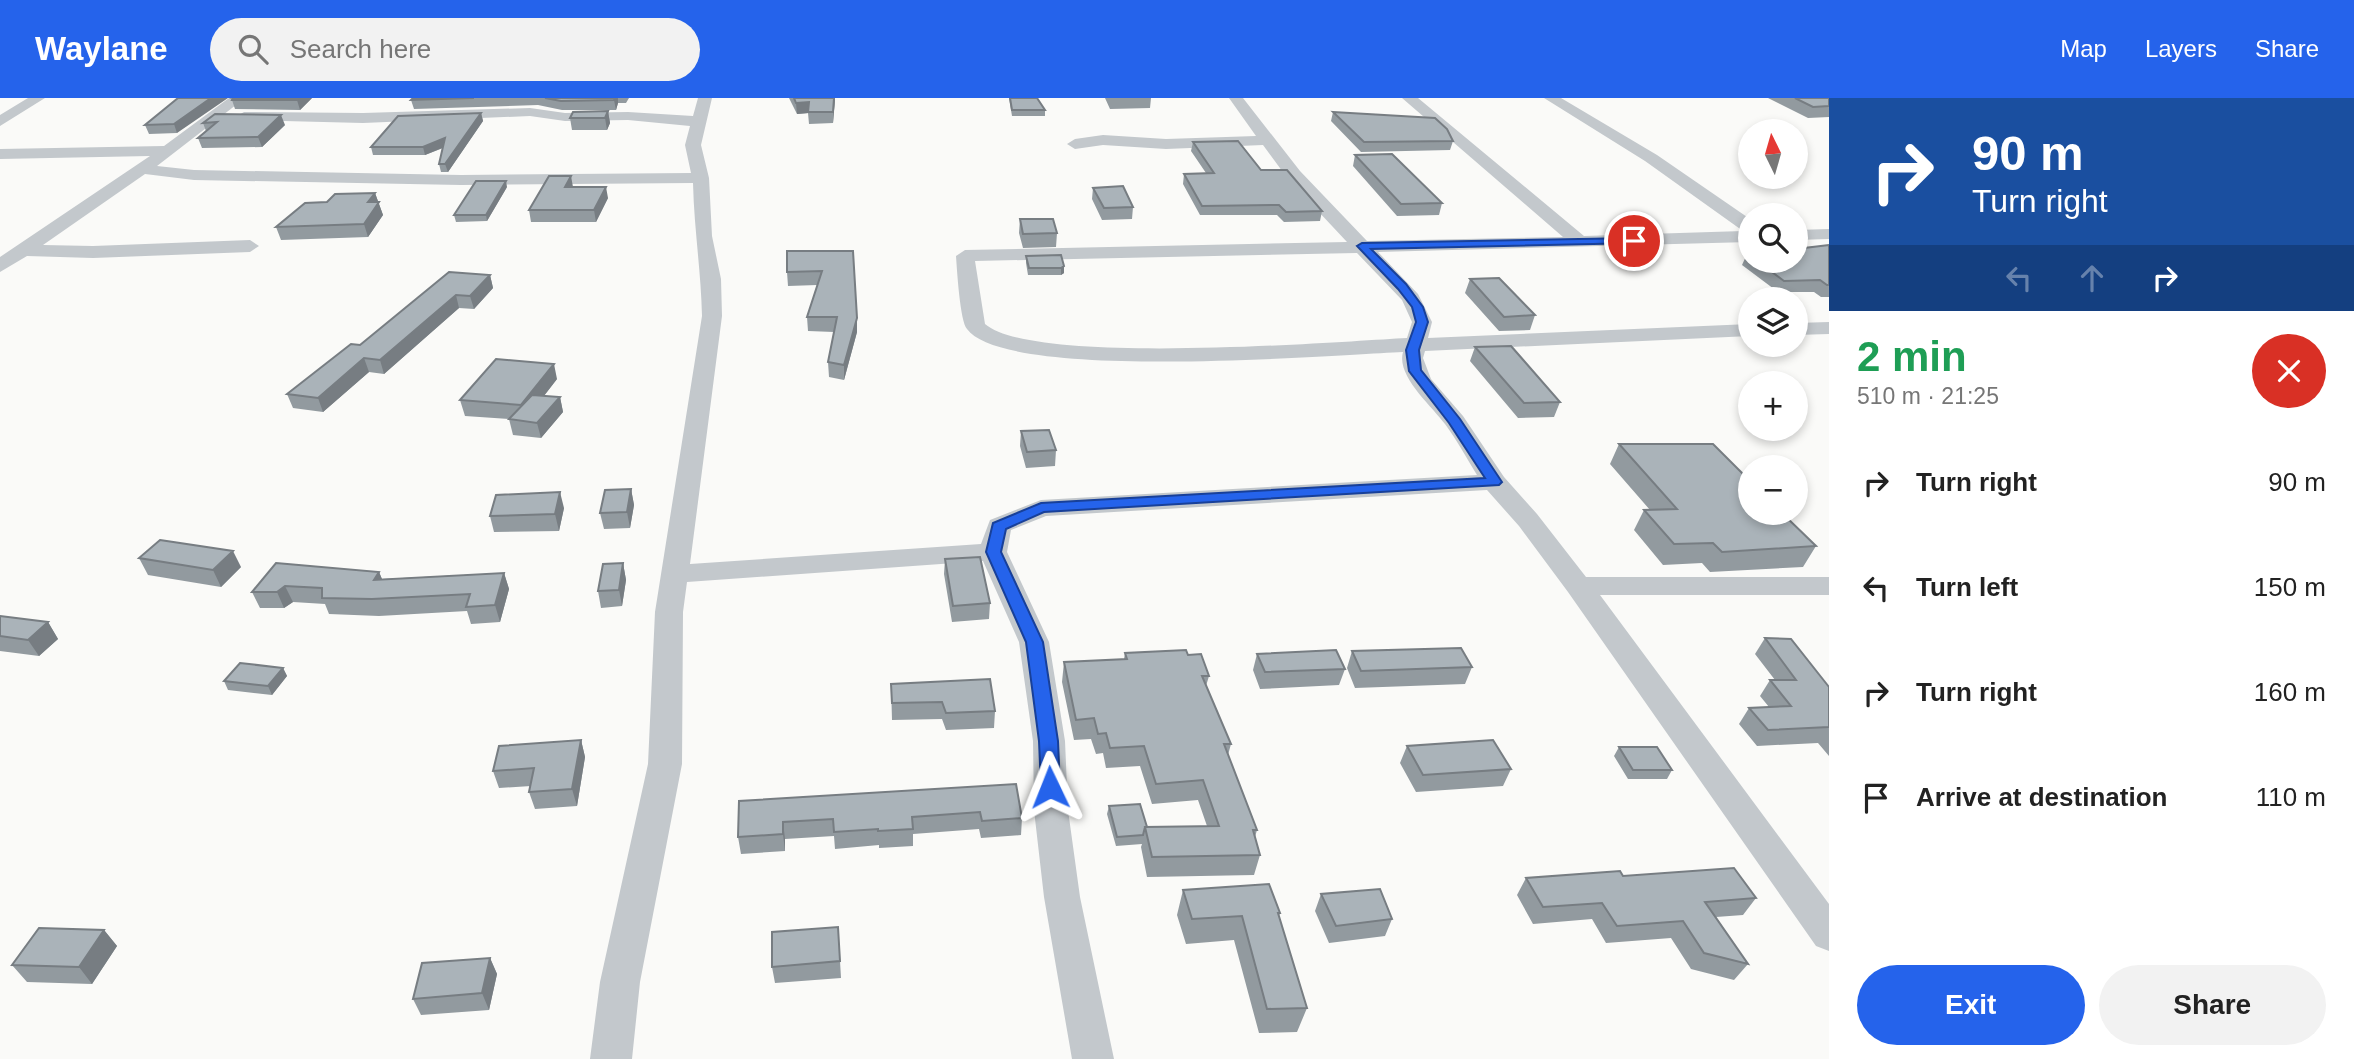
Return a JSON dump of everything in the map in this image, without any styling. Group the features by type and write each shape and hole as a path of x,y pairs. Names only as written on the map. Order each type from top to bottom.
{"street":[{"path":"1,120 38,98"},
{"path":"0,266 143,169 238,98"},
{"path":"611,1059 620,982 665,764 669,612 712,316 710,279 703,236 701,178 693,145 705,98"},
{"path":"1236,98 1302,183 1418,307 1422,322 1412,358 1415,371 1455,421 1494,482 1528,520 1578,586 1829,934"},
{"path":"1409,98 1580,242"},
{"path":"1551,98 1650,158 1738,219"},
{"path":"363,118 382,104"},
{"path":"216,116 363,118 521,112 565,117 628,116 668,121 700,121"},
{"path":"1075,144 1103,140 1166,144 1267,141"},
{"path":"0,154 168,151"},
{"path":"143,169 194,175 461,180 701,178"},
{"path":"1808,234 1829,234"},
{"path":"1738,236 965,256 975,326 985,335 1031,348 1132,356 1738,331"},
{"path":"24,250 93,253 250,246"},
{"path":"1808,329 1829,328"},
{"path":"1093,1059 1062,897 1051,810 1049,741 1034,642 993,552 999,526 1041,508 1494,482"},
{"path":"676,574 993,552"},
{"path":"1578,586 1829,586"}],"building":[{"path":"178,98 211,98 174,124 145,125"},
{"path":"233,98 299,98 232,100"},
{"path":"413,98 474,98 411,100"},
{"path":"545,98 615,98 561,101"},
{"path":"794,98 834,98 833,112 808,112 809,102 796,103"},
{"path":"1010,98 1037,98 1045,110 1012,110"},
{"path":"1795,98 1829,98 1829,106 1813,107"},
{"path":"608,111 605,118 570,118 573,112"},
{"path":"1333,112 1435,118 1447,129 1453,141 1364,142"},
{"path":"481,113 445,164 439,164 445,138 423,147 371,147 398,116"},
{"path":"215,114 281,115 258,137 198,138 217,122 203,123"},
{"path":"1238,141 1261,170 1287,170 1322,211 1286,212 1279,205 1202,206 1184,174 1214,173 1193,142"},
{"path":"1392,154 1442,203 1401,204 1355,155"},
{"path":"549,176 571,176 565,187 606,187 594,210 529,210"},
{"path":"476,181 506,181 486,215 454,215"},
{"path":"1123,186 1133,207 1104,208 1093,188"},
{"path":"375,193 368,202 379,202 364,224 276,227 305,203 327,202 335,194"},
{"path":"1020,219 1053,219 1057,233 1023,234"},
{"path":"1829,245 1829,285 1820,280 1784,281 1773,273 1808,273 1808,248"},
{"path":"787,251 853,251 857,318 844,365 828,362 837,317 807,317 822,271 787,272"},
{"path":"1061,255 1064,266 1061,268 1029,268 1026,256"},
{"path":"449,272 490,275 470,296 456,295 380,360 364,358 318,398 287,394 351,344 360,345"},
{"path":"1499,278 1535,315 1504,317 1470,279"},
{"path":"1511,346 1560,402 1524,403 1475,347"},
{"path":"496,359 554,364 521,405 460,400"},
{"path":"532,395 560,397 537,423 509,419"},
{"path":"1049,430 1056,450 1027,452 1021,431"},
{"path":"1619,444 1713,444 1738,469 1738,525 1794,525 1816,546 1722,552 1713,543 1674,544 1644,510 1677,509"},
{"path":"631,489 627,512 600,513 605,490"},
{"path":"560,492 555,514 490,516 496,495"},
{"path":"160,540 233,551 213,570 139,558"},
{"path":"980,557 990,603 953,606 945,559"},
{"path":"276,563 379,572 374,580 504,573 495,605 466,607 470,594 372,599 322,598 322,588 285,586 277,592 252,592"},
{"path":"623,563 619,590 598,591 603,564"},
{"path":"0,616 48,622 28,640 0,636"},
{"path":"1765,638 1791,639 1829,687 1829,727 1768,730 1749,708 1791,706 1770,680 1796,680"},
{"path":"1461,648 1472,667 1361,671 1352,651"},
{"path":"1186,650 1188,655 1201,654 1209,676 1202,676 1231,744 1224,744 1257,830 1253,830 1260,855 1152,857 1145,827 1219,826 1203,780 1156,784 1144,746 1110,748 1106,733 1098,734 1094,718 1076,720 1064,662 1127,659 1125,653"},
{"path":"1336,650 1345,669 1265,672 1257,654"},
{"path":"240,663 283,668 268,686 224,681"},
{"path":"990,679 995,711 946,713 942,702 892,703 891,684"},
{"path":"581,740 572,789 529,792 534,768 493,771 499,746"},
{"path":"1493,740 1511,769 1423,775 1407,746"},
{"path":"1619,747 1657,747 1672,770 1633,770"},
{"path":"1016,784 1022,818 982,821 980,812 912,817 913,829 834,832 833,819 783,822 783,834 738,837 739,801"},
{"path":"1140,804 1147,827 1143,835 1117,837 1109,806"},
{"path":"1734,868 1756,898 1705,902 1748,964 1704,953 1683,921 1617,926 1602,903 1543,907 1526,878 1620,871 1623,876"},
{"path":"1269,884 1307,1008 1267,1009 1242,916 1192,919 1183,890"},
{"path":"1380,889 1392,919 1336,926 1321,894"},
{"path":"838,927 840,961 772,967 772,932"},
{"path":"39,928 104,930 79,967 12,965"},
{"path":"490,958 482,993 413,999 422,963"}],"route":[{"path":"1050,787 1049,741 1034,642 993,552 999,526 1041,508 1494,482 1455,421 1415,371 1412,350 1420,334 1422,322 1418,307 1362,246 1634,241"}]}
